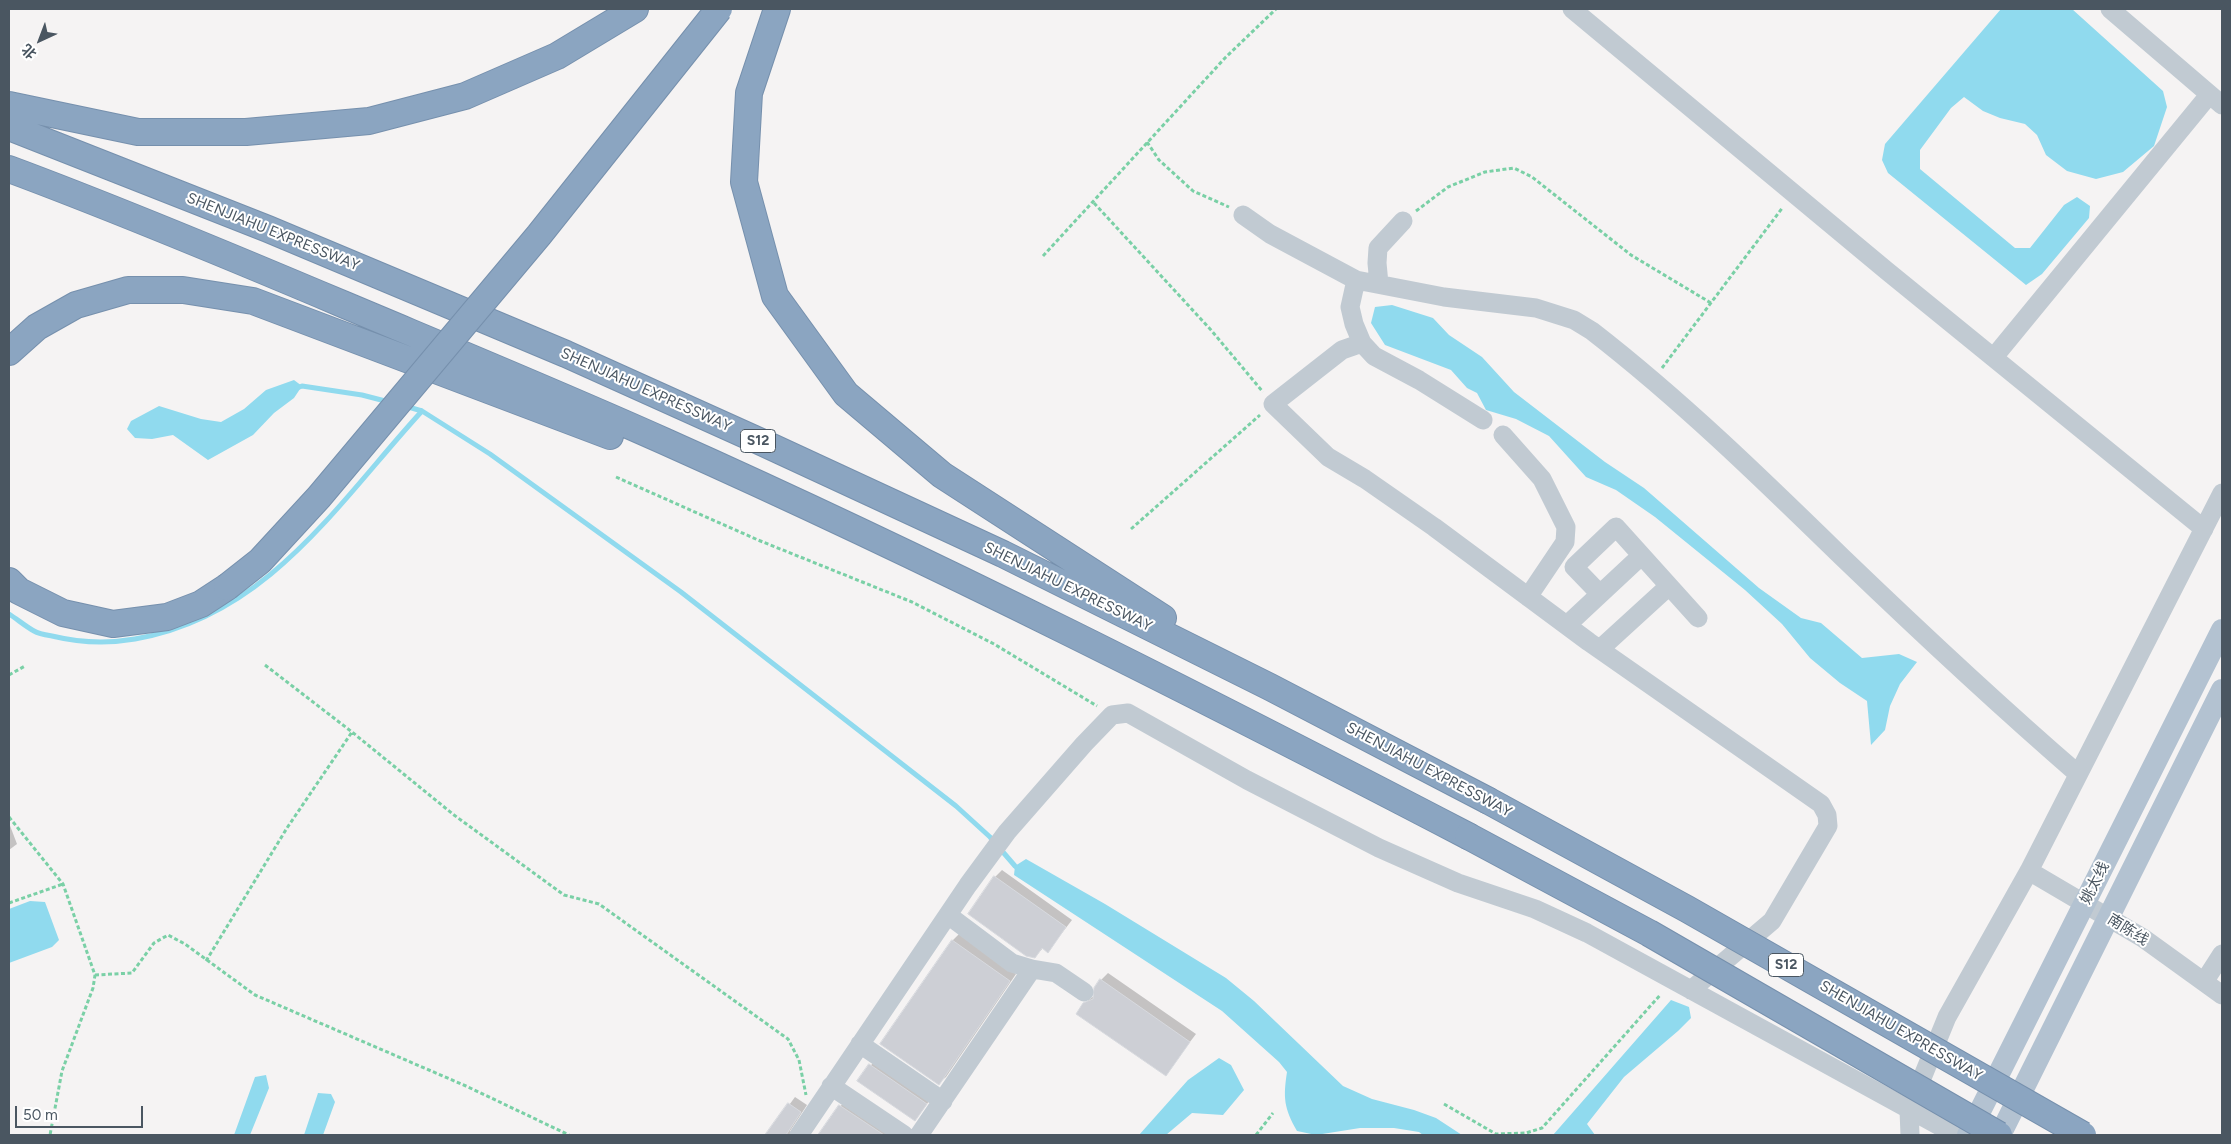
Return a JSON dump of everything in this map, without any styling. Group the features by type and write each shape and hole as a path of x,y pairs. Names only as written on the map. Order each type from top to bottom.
{"highway":[{"path":"9,105 138,132 246,132 369,121 466,96 557,56 635,9"},
{"path":"9,581 19,591 63,613 112,624 167,617 201,604 224,582 301,498 705,9"},
{"path":"9,560 19,572 51,594 93,607 133,611 181,599 224,582 260,562 325,490 539,235 719,9"},
{"path":"777,9 749,93 744,182 775,296 840,386 846,394 942,475 1270,687"},
{"name":"SHENJIAHU EXPRESSWAY","path":"9,127 268,229 575,358 1003,554 1270,687 1487,800 1696,914 2083,1135"},
{"name":"S12","path":"9,169 93,200 487,364 662,440 831,518 1252,723 1468,836 1649,933 2000,1135"},
{"path":"9,352 37,327 76,306 128,290 184,290 253,301 831,518"}],"main road":[{"name":"姚太线","path":"1968,1135 2222,630"},
{"name":"姚太线","path":"2000,1135 2222,690"}],"street":[{"path":"1572,9 1793,194 2204,529"},
{"path":"1994,357 2216,100 2110,9"},
{"path":"1243,214 1270,234 1356,280 1444,296 1536,308 1574,320 1592,331 1705,425 2001,708 2078,774"},
{"path":"1379,284 1378,248 1403,220"},
{"path":"1356,280 1350,307 1354,324 1362,343 1374,356 1443,394 1483,420"},
{"path":"1362,343 1342,350 1273,404 1328,457 1365,479 1600,649 1821,804 1828,826 1772,922 1691,990"},
{"path":"1503,435 1542,480 1566,527 1564,542 1528,597"},
{"path":"1910,1135 1908,1110 1947,1017 2029,871 2222,493"},
{"path":"1600,594 1574,567 1616,527 1698,618"},
{"path":"1567,625 1641,556"},
{"path":"1600,649 1669,586"},
{"path":"799,1135 948,915 1007,832 1084,744 1112,716 1128,713 1247,780 1379,848 1458,883 1535,909 1587,933 1956,1135"},
{"name":"南陈线","path":"2029,871 2143,938 2222,995"},
{"path":"948,915 1012,963 1056,973 1084,992"},
{"path":"2204,982 2222,954"},
{"path":"920,1135 1032,969"},
{"path":"860,1044 943,1101"},
{"path":"831,1086 904,1135"}],"path":[{"path":"1043,256 1226,58 1276,9"},
{"path":"1147,142 1170,171 1193,191 1243,214"},
{"path":"1403,220 1448,187 1485,172 1514,168 1532,177 1631,255 1711,303"},
{"path":"1653,381 1793,194"},
{"path":"1094,203 1205,323 1273,404 1131,529"},
{"path":"616,477 758,540 912,602 994,644 1069,687 1112,716"},
{"path":"265,665 352,732 454,815 564,894 599,904 788,1038 799,1060 805,1094 820,1104"},
{"path":"9,675 25,666"},
{"path":"206,961 287,828 352,732"},
{"path":"9,817 63,884 95,975 94,988 62,1071 50,1135"},
{"path":"9,903 63,884"},
{"path":"95,975 132,973 154,943 168,935 185,944 255,995 466,1086 566,1135"},
{"path":"1444,1104 1496,1134 1526,1133 1542,1128 1673,980"},
{"path":"1256,1135 1273,1113"}],"water":[{"path":"2001,9 2072,9 2163,91 2167,107 2154,146 2123,172 2096,179 2067,171 2046,155 2037,135 2025,124 2000,118 1983,111 1964,97 1951,108 1920,150 1920,169 2015,248 2030,248 2064,205 2077,197 2090,206 2089,218 2042,274 2026,285 1888,173 1882,160 1885,144"},
{"path":"1392,305 1433,318 1449,335 1482,357 1514,392 1605,462 1644,488 1759,588 1801,618 1821,623 1862,658 1899,654 1917,662 1900,684 1890,706 1885,730 1871,745 1867,701 1840,683 1810,658 1782,624 1745,590 1655,517 1616,490 1586,477 1549,436 1516,419 1486,410 1477,393 1467,388 1451,370 1385,345 1371,323 1375,307"},
{"path":"294,380 302,386 294,398 274,413 253,435 208,460 173,435 152,439 135,438 127,429 131,421 159,406 201,419 221,422 244,409 266,390"},
{"path":"1026,859 1105,904 1226,978 1254,1001 1343,1086 1372,1099 1436,1118 1462,1135 1423,1135 1419,1132 1394,1128 1360,1128 1316,1135 1297,1131 1287,1109 1285,1089 1287,1072 1279,1062 1222,1011 1014,875 1015,866"},
{"path":"30,901 45,902 59,940 52,947 9,963 9,909"},
{"path":"1671,1000 1689,1007 1691,1018 1624,1077 1587,1124 1595,1135 1553,1135"},
{"path":"1219,1058 1231,1065 1244,1090 1223,1115 1192,1113 1166,1135 1139,1135 1188,1080"},
{"path":"266,1075 269,1088 250,1135 234,1135 255,1077"},
{"path":"318,1093 331,1094 335,1102 323,1135 304,1135"}],"building":[{"path":"994,876 1066,927 1048,953 1042,948 1035,958 1026,956 968,914"},
{"path":"952,940 1010,981 939,1085 880,1044"},
{"path":"1100,979 1190,1042 1166,1076 1076,1014 1083,1003 1093,999 1094,988"},
{"path":"869,1064 927,1104 915,1121 857,1081"},
{"path":"788,1103 801,1112 786,1135 765,1135"},
{"path":"839,1105 884,1135 818,1135"}],"waterway":[{"path":"297,388 302,386 362,395 389,402"},
{"path":"405,406 422,411 490,454 681,592 956,806 990,837 1020,870"},
{"path":"9,614 40,634 73,640 114,642 135,639 182,626 224,607 262,581 296,551 329,518 422,411"}]}
